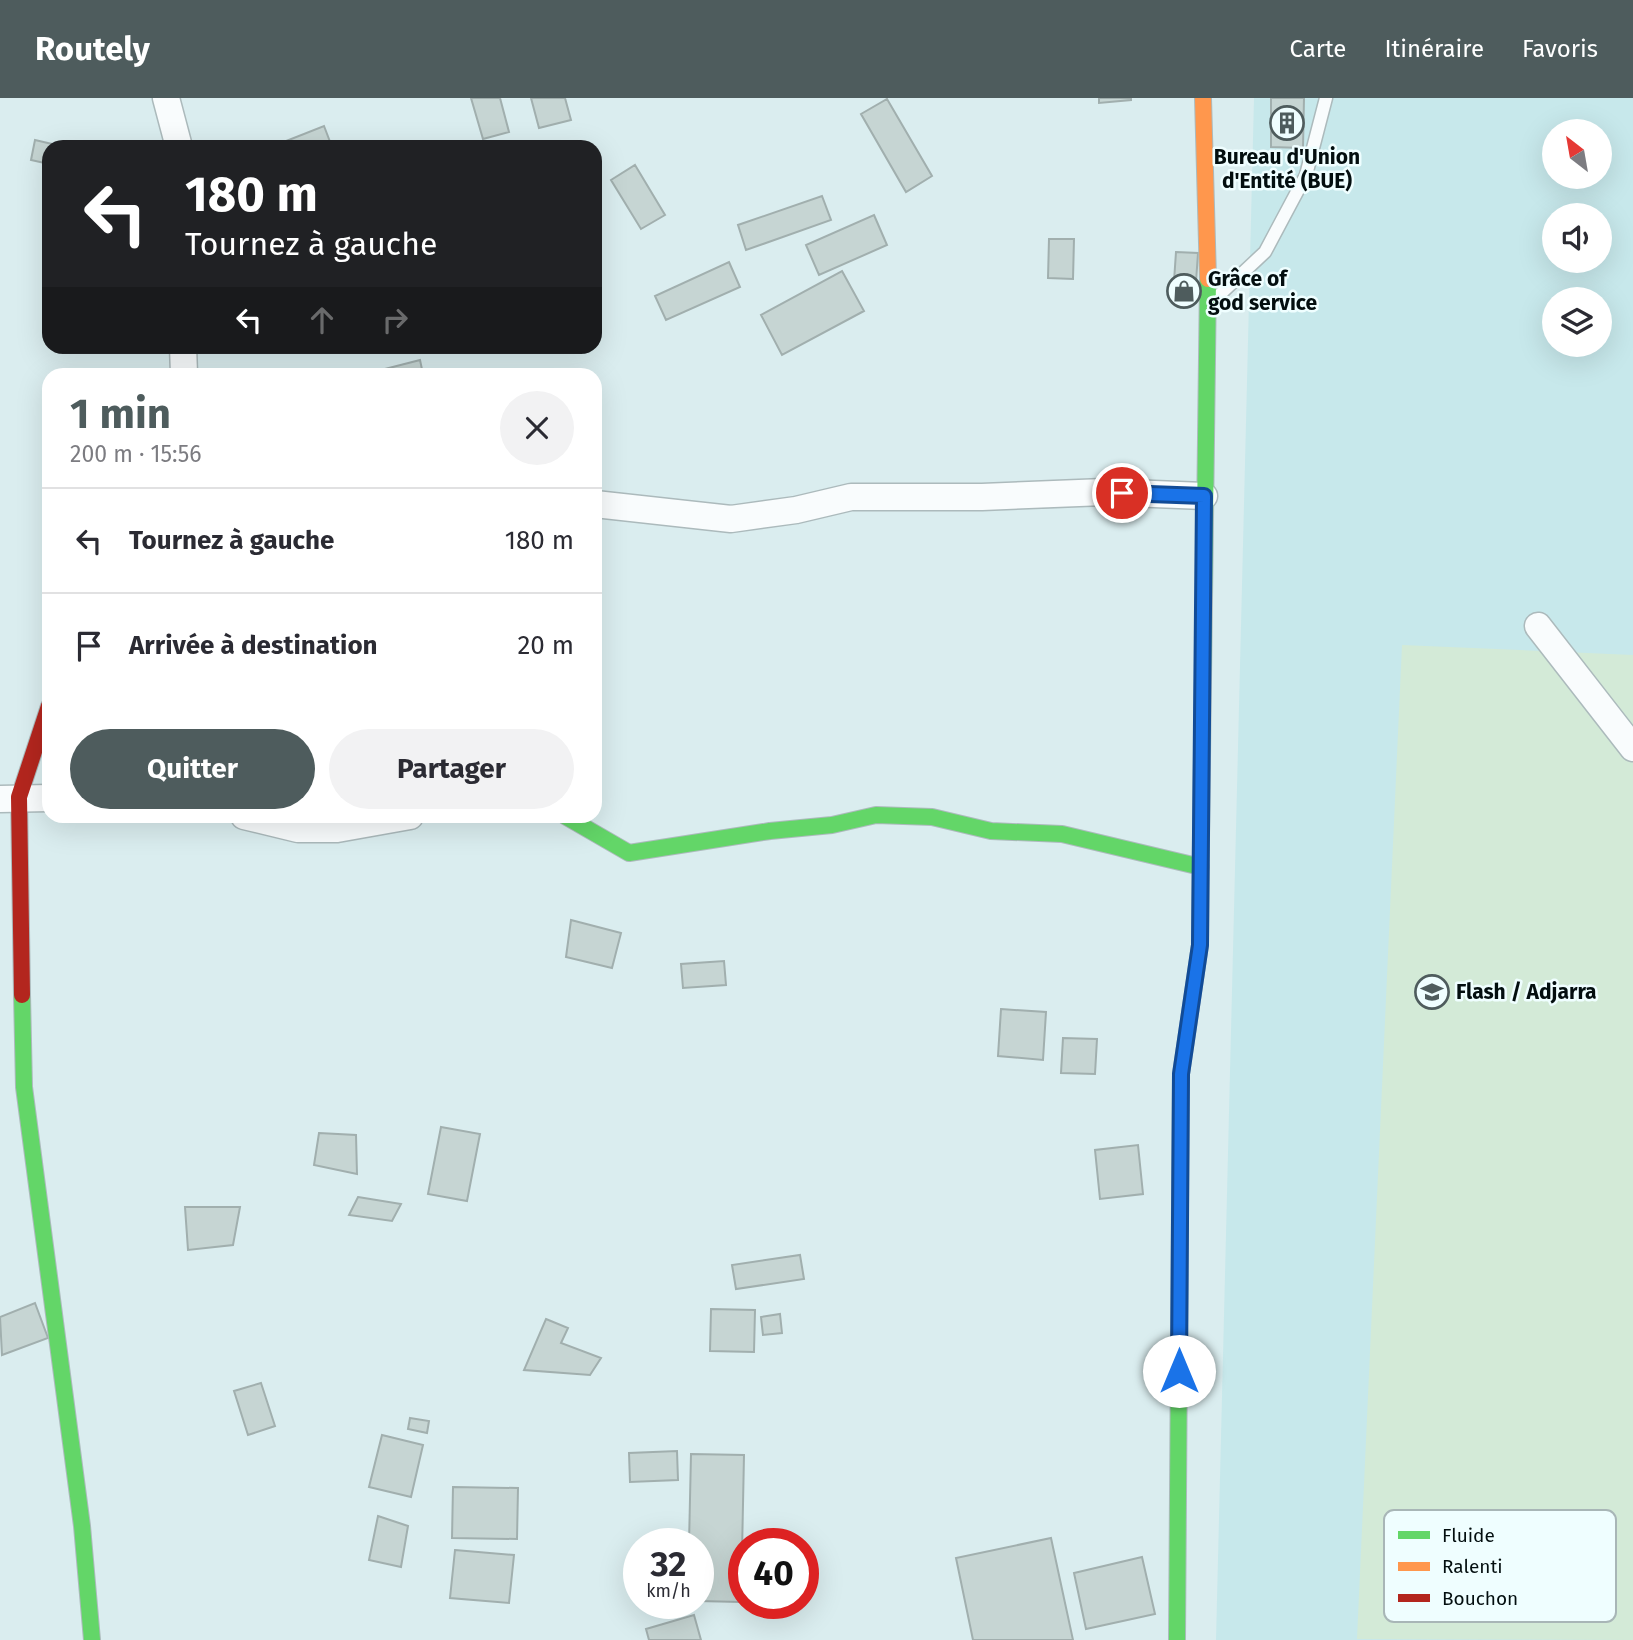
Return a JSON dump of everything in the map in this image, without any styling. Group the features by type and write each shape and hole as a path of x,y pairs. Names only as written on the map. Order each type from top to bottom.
{"street":[{"path":"166,98 177,140"},
{"path":"1177,1640 1181,1074 1200,945 1204,496 1209,305 1203,98"},
{"path":"602,505 731,519 796,510 850,497 982,497 1104,492 1204,496"},
{"path":"1538,626 1633,748"},
{"path":"42,722 9,798 12,1004 82,1526 92,1640"},
{"path":"9,798 42,799"},
{"path":"577,823 629,853 770,831 832,825 876,814 932,817 991,831 1062,834 1201,867"},
{"path":"273,823 298,829 337,829 371,823"}],"lane":[{"path":"1209,305 1265,252 1306,175 1326,98"}],"shaded area":[{"name":"Flash / Adjarra","path":"1254,98 1633,98 1633,1640 1216,1640"}],"green space":[{"path":"1402,645 1633,655 1633,1640 1357,1639"}],"building":[{"path":"471,98 500,98 509,132 483,139"},
{"path":"531,98 565,98 571,120 539,128"},
{"path":"1099,98 1131,98 1131,100 1099,103"},
{"name":"Bureau d'Union d'Entité (BUE)","path":"1271,98 1304,98 1303,148 1271,147"},
{"path":"887,99 932,176 906,192 861,114"},
{"path":"324,126 329,140 289,140"},
{"path":"35,140 42,142 42,162 31,160"},
{"path":"635,165 665,215 641,229 611,180"},
{"path":"822,196 831,220 746,250 738,225"},
{"path":"874,215 887,245 819,275 806,245"},
{"path":"1049,239 1074,239 1073,279 1048,278"},
{"path":"1176,252 1198,253 1195,297 1173,296"},
{"path":"729,262 740,287 666,320 655,296"},
{"path":"842,271 864,311 782,355 761,315"},
{"path":"420,360 422,368 389,368"},
{"path":"571,920 621,933 612,968 566,957"},
{"path":"724,961 726,985 683,988 681,964"},
{"path":"1001,1009 1046,1012 1043,1060 998,1056"},
{"path":"1063,1038 1097,1039 1095,1074 1061,1073"},
{"path":"441,1127 480,1134 467,1201 428,1194"},
{"path":"319,1133 356,1135 357,1174 314,1165"},
{"path":"1138,1145 1143,1194 1100,1199 1095,1150"},
{"path":"358,1197 401,1204 392,1221 349,1215"},
{"path":"185,1207 240,1207 233,1245 188,1250"},
{"path":"800,1255 804,1279 736,1289 732,1265"},
{"path":"35,1303 48,1338 2,1355 0,1317"},
{"path":"711,1309 755,1310 754,1352 710,1351"},
{"path":"780,1314 782,1333 763,1335 761,1317"},
{"path":"546,1319 568,1328 561,1343 601,1358 590,1375 524,1370"},
{"path":"261,1383 275,1426 248,1435 234,1391"},
{"path":"410,1418 429,1421 427,1433 408,1429"},
{"path":"382,1435 423,1445 411,1497 369,1487"},
{"path":"677,1451 678,1480 630,1482 629,1453"},
{"path":"691,1454 744,1455 743,1528 728,1528 728,1602 714,1601 714,1528 689,1528"},
{"path":"453,1487 518,1488 517,1539 452,1538"},
{"path":"378,1516 408,1526 401,1567 369,1560"},
{"path":"1051,1538 1073,1640 973,1640 956,1558"},
{"path":"455,1550 514,1555 509,1603 450,1598"},
{"path":"1142,1557 1155,1614 1086,1629 1074,1573"},
{"path":"680,1619 695,1619 701,1640 649,1640 646,1629"}],"traffic: fast":[{"path":"1201,838 1208,279"},
{"path":"577,823 629,853 770,831 832,825 876,815 932,817 991,831 1062,834 1201,867"},
{"path":"22,995 24,1087 82,1526 92,1640"},
{"path":"1177,1640 1180,1206"}],"traffic: slow":[{"path":"1203,98 1208,279"},
{"path":"1180,1206 1181,1074 1200,945 1201,838"}],"traffic: jam":[{"path":"22,995 19,797 42,727"}],"place":[{"name":"Bureau d'Union d'Entité (BUE)","path":"1287,123"},
{"name":"Grâce of god service","path":"1184,291"},
{"name":"Flash / Adjarra","path":"1432,992"}],"route":[{"path":"1122,493 1204,496 1200,945 1181,1074 1179,1371"}]}
